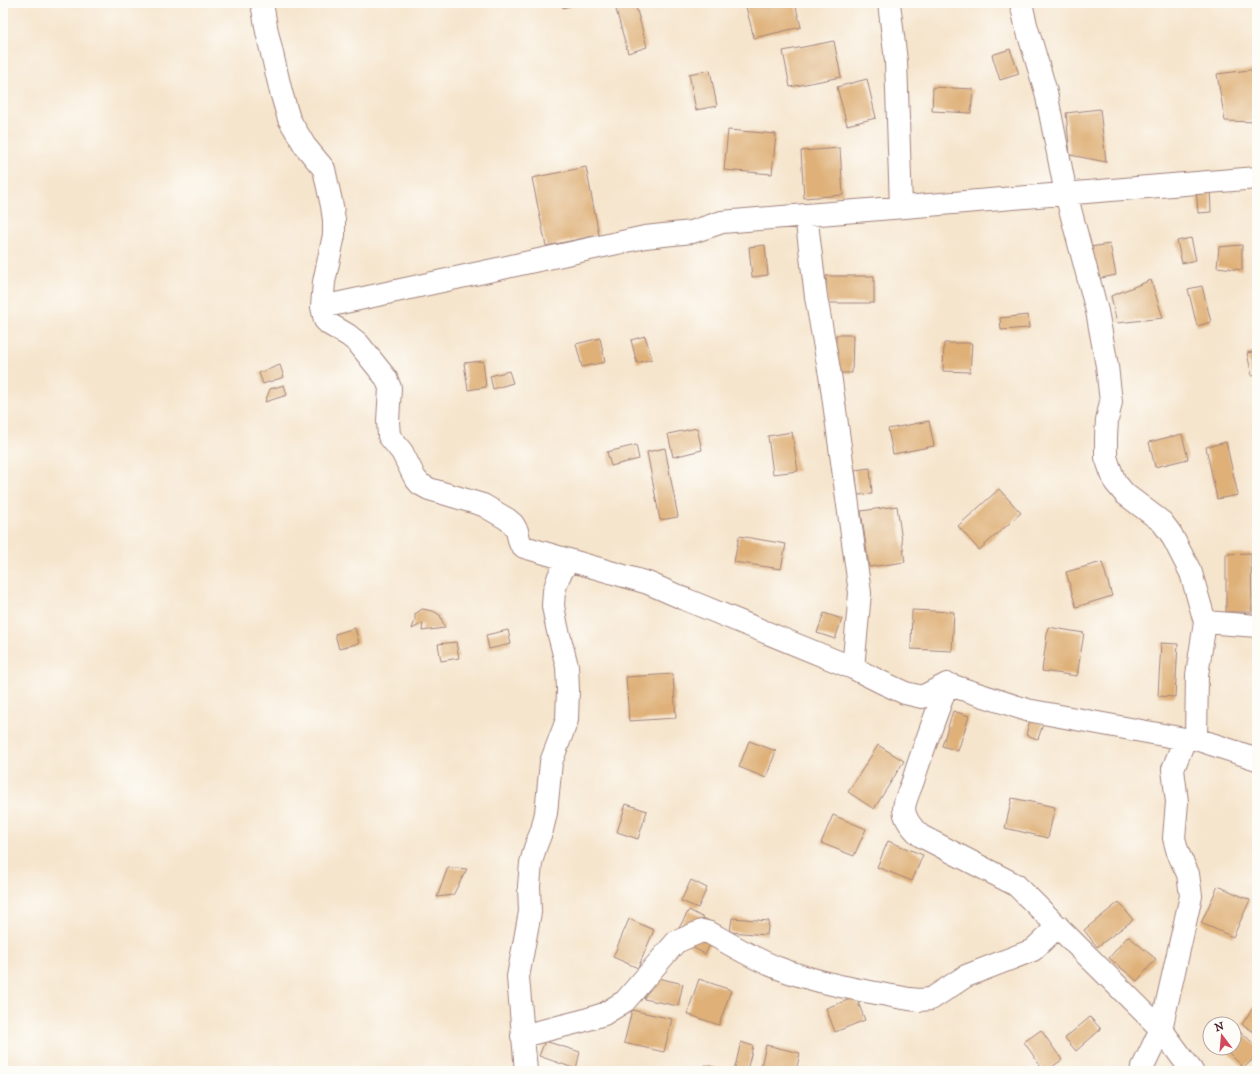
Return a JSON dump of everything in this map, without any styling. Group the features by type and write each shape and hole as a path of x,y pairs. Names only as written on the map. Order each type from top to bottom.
{"street":[{"path":"262,3 289,119 305,146 324,169 332,206 334,235 324,282 322,307 325,320 358,343 386,378 390,388 388,421 389,436 402,452 415,478 420,484 429,489 483,505 513,524 517,531 520,543 524,547 648,583 853,668 881,682 913,695 922,697 947,684 1027,710 1190,739 1257,758"},
{"path":"889,3 896,61 901,207"},
{"path":"1021,3 1046,92 1066,194 1097,311 1107,366 1111,402 1107,420 1106,457 1115,482 1125,494 1162,522 1171,534 1191,573 1205,622 1190,739 1173,769 1177,802 1174,838 1178,853 1188,874 1191,896 1161,1029 1141,1071"},
{"path":"322,307 645,237 692,232 722,222 1257,178"},
{"path":"806,215 816,297 831,381 860,593 853,668"},
{"path":"526,1071 518,977 530,912 530,875 535,848 542,830 546,813 551,762 567,720 567,666 553,606 554,591 559,576 569,560"},
{"path":"1205,622 1257,626"},
{"path":"947,684 904,807 905,815 914,830 921,836 1016,885 1161,1029 1192,1071"},
{"path":"522,1036 604,1014 625,1001 676,942 702,931 710,933 751,956 778,968 813,980 919,1000 931,999 966,976 1033,950 1058,926"}],"building":[{"path":"561,3 579,3 563,8"},
{"path":"635,3 647,47 628,53 615,6"},
{"path":"745,3 795,3 801,27 754,38"},
{"path":"834,41 841,77 790,87 783,51"},
{"path":"1010,49 1019,74 1000,80 992,55"},
{"path":"1257,69 1257,122 1225,121 1217,74"},
{"path":"710,70 717,106 696,110 689,74"},
{"path":"867,79 876,118 847,125 837,87"},
{"path":"933,87 973,89 971,113 932,111"},
{"path":"1100,109 1106,162 1070,155 1066,113"},
{"path":"728,130 776,134 772,174 724,170"},
{"path":"840,148 843,195 804,198 801,151"},
{"path":"586,167 599,235 546,246 532,178"},
{"path":"1210,187 1211,212 1198,213 1196,188"},
{"path":"1191,238 1196,260 1182,263 1177,241"},
{"path":"1110,244 1116,275 1096,279 1090,247"},
{"path":"765,245 768,275 752,277 749,247"},
{"path":"1242,245 1242,270 1217,267 1219,247"},
{"path":"826,276 874,276 874,303 826,303"},
{"path":"1151,280 1163,318 1117,323 1111,296"},
{"path":"1202,286 1211,322 1197,326 1188,289"},
{"path":"1028,315 1029,328 1001,330 1000,318"},
{"path":"836,335 853,335 852,373 835,373"},
{"path":"645,336 652,359 637,363 631,340"},
{"path":"600,338 605,362 582,367 576,344"},
{"path":"944,343 972,343 970,372 943,371"},
{"path":"1257,351 1257,375 1252,376 1247,353"},
{"path":"483,361 486,387 468,390 464,363"},
{"path":"280,365 284,377 263,384 259,373"},
{"path":"509,371 513,383 493,389 490,376"},
{"path":"284,385 287,395 265,402 270,389"},
{"path":"929,421 934,446 893,454 888,429"},
{"path":"697,428 702,450 673,457 668,434"},
{"path":"792,432 798,471 773,474 768,436"},
{"path":"1182,434 1188,459 1155,467 1149,442"},
{"path":"1226,442 1238,495 1217,499 1206,447"},
{"path":"636,445 639,459 611,466 607,452"},
{"path":"665,448 678,517 660,520 647,452"},
{"path":"870,468 872,494 858,495 855,470"},
{"path":"999,489 1021,513 979,550 958,526"},
{"path":"897,506 905,562 869,567 861,511"},
{"path":"739,536 786,544 781,569 734,562"},
{"path":"1251,553 1252,612 1226,612 1226,554"},
{"path":"1102,562 1112,596 1076,607 1066,572"},
{"path":"422,609 433,611 440,615 445,628 422,631 423,623 412,629 415,614"},
{"path":"912,610 954,612 952,651 911,649"},
{"path":"824,613 842,619 835,639 817,633"},
{"path":"1048,627 1084,633 1077,676 1042,671"},
{"path":"355,628 359,643 339,649 335,634"},
{"path":"508,630 511,644 489,649 486,635"},
{"path":"456,642 459,658 441,661 438,644"},
{"path":"1161,643 1178,644 1175,697 1158,696"},
{"path":"673,674 676,718 629,721 626,677"},
{"path":"953,711 969,716 958,751 942,746"},
{"path":"1030,720 1043,724 1038,739 1026,735"},
{"path":"749,741 776,751 766,778 739,767"},
{"path":"878,745 904,761 874,809 848,792"},
{"path":"1012,798 1055,807 1048,838 1005,828"},
{"path":"626,804 647,811 638,839 617,832"},
{"path":"833,815 866,829 854,856 821,843"},
{"path":"888,841 923,855 912,881 877,867"},
{"path":"448,867 467,869 453,895 437,897"},
{"path":"691,880 707,888 698,908 681,901"},
{"path":"1218,886 1250,900 1233,937 1201,923"},
{"path":"1119,902 1133,920 1097,947 1084,930"},
{"path":"689,910 720,927 705,954 674,937"},
{"path":"732,918 769,921 767,935 730,932"},
{"path":"629,919 654,930 638,968 613,957"},
{"path":"1128,936 1156,959 1137,981 1109,958"},
{"path":"650,976 683,984 678,1006 644,999"},
{"path":"699,979 731,990 719,1025 687,1014"},
{"path":"856,997 865,1020 835,1032 826,1008"},
{"path":"1257,1002 1257,1034 1242,1024"},
{"path":"632,1010 672,1019 664,1052 624,1043"},
{"path":"1090,1017 1101,1029 1076,1051 1065,1038"},
{"path":"1041,1030 1062,1060 1046,1071 1044,1071 1024,1042"},
{"path":"1242,1033 1257,1047 1257,1055 1244,1068 1232,1056 1242,1056"},
{"path":"545,1041 580,1052 576,1069 539,1056"},
{"path":"741,1042 753,1046 747,1071 734,1071"},
{"path":"766,1045 800,1053 796,1071 760,1071"},
{"path":"705,1065 722,1069 722,1071 704,1071"}]}
